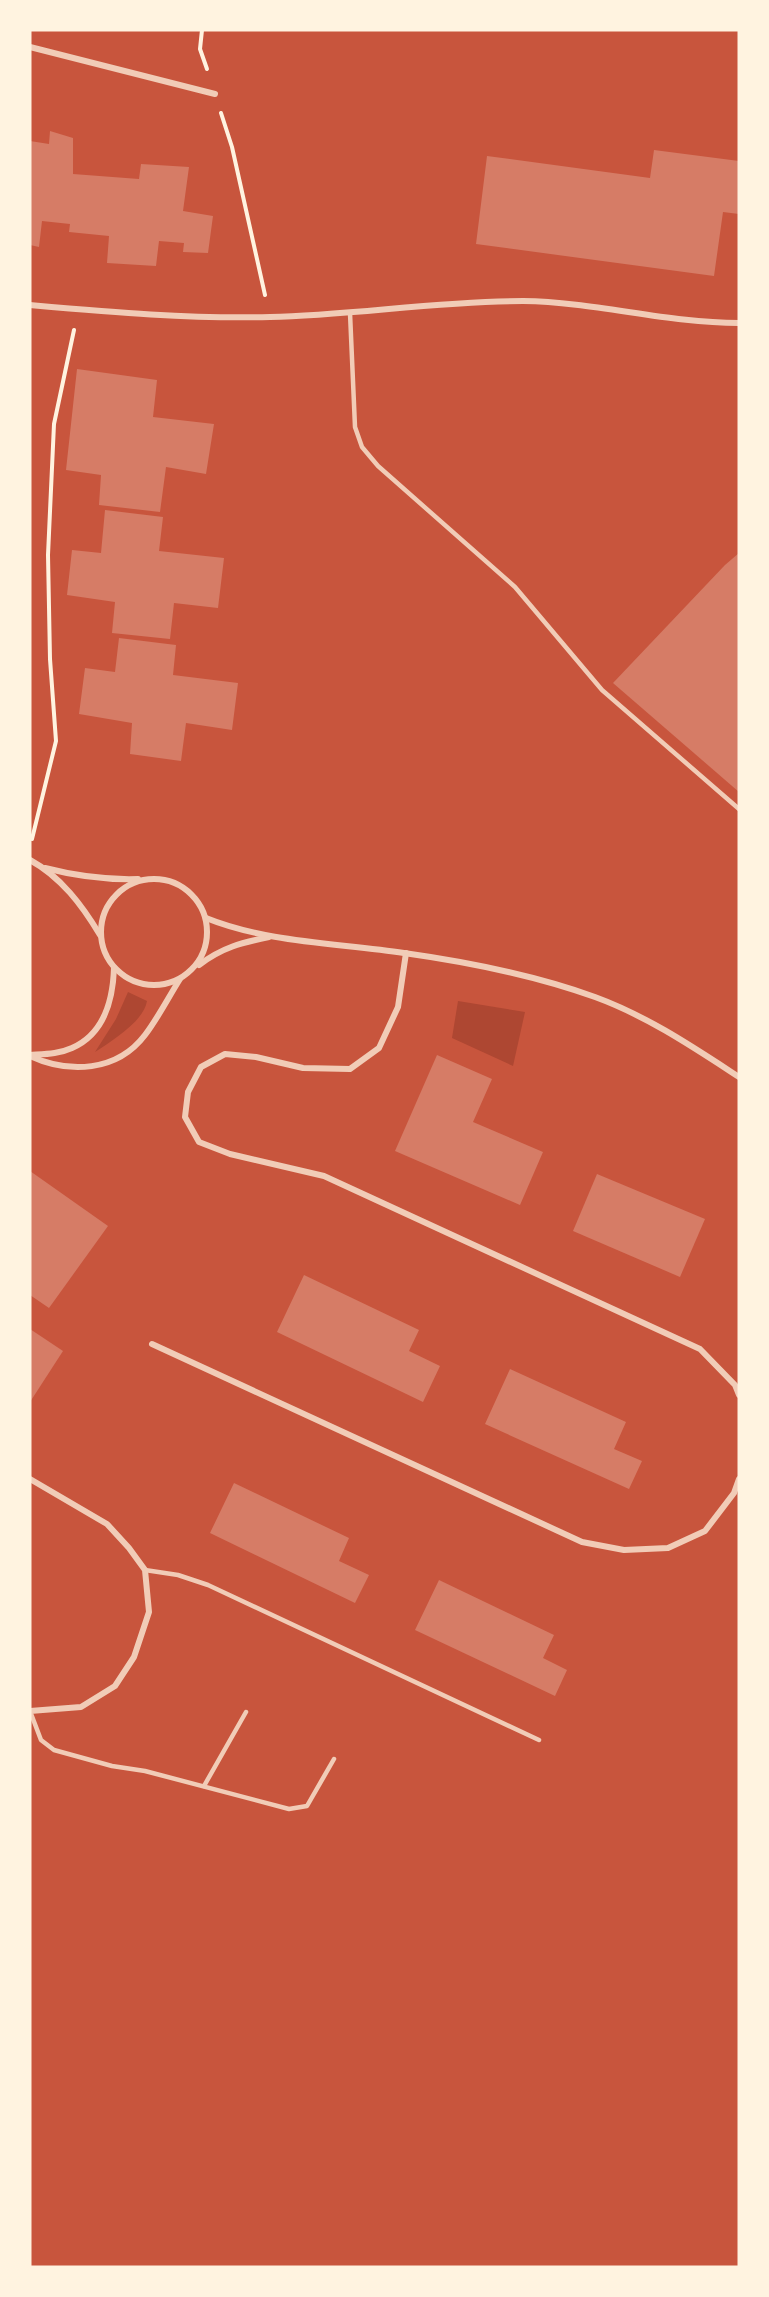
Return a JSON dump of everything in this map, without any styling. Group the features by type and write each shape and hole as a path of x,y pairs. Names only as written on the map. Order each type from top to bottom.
{"street":[{"path":"30,47 215,94"},
{"path":"30,305 136,315 269,317 524,301 576,305 702,323 739,323"},
{"path":"30,860 44,868 85,910 100,935 104,952 114,968 128,979 145,985 163,985 180,980"},
{"path":"44,868 85,878 161,879 177,883 190,892 200,904 206,918 208,936 204,953 194,969"},
{"path":"100,935 102,919 108,905 118,892 146,879"},
{"path":"206,918 235,928 273,936 406,953 536,978 597,998 674,1034 739,1077"},
{"path":"30,1055 47,1064 68,1068 96,1066 125,1056 144,1036 180,980 217,951 273,936"},
{"path":"406,953 398,1007 379,1048 350,1069 303,1068 255,1057 225,1054 201,1067 188,1092 185,1117 199,1142 230,1154 324,1176 700,1348 735,1384 739,1395"},
{"path":"30,1055 71,1049 86,1041 107,1009 113,990 114,968"},
{"path":"152,1344 582,1542 624,1550 668,1548 705,1531 734,1493 739,1479"},
{"path":"30,1479 107,1524 129,1548 145,1570 149,1612 134,1657 115,1686 81,1707 30,1711"}],"lane":[{"path":"350,313 355,427 362,447 378,466 515,587 602,690 739,809"},
{"path":"145,1570 178,1575 208,1585 539,1740"},
{"path":"30,1711 41,1740 54,1750 289,1809 307,1806 334,1759"},
{"path":"204,1786 246,1712"}],"path":[{"path":"200,49 202,30"},
{"path":"232,147 269,317"},
{"path":"30,845 56,741 50,659 48,555 54,424 78,309"}],"shaded area":[{"path":"128,992 147,1001 145,1008 134,1023 95,1052 116,1019"},
{"path":"458,1001 525,1012 513,1066 452,1038"}],"building":[{"path":"50,131 73,138 73,174 139,179 141,164 189,167 183,211 213,216 208,253 183,252 184,243 159,241 156,266 107,263 109,236 69,232 70,224 42,221 39,247 30,245 30,141 49,144"},
{"path":"654,150 739,161 739,214 723,212 714,276 476,244 487,156 650,178"},
{"path":"77,369 157,380 153,417 214,424 206,474 166,467 160,512 99,505 101,475 66,470"},
{"path":"105,510 163,517 159,551 224,558 218,608 174,603 170,639 112,633 115,602 67,595 72,550 101,553"},
{"path":"739,553 739,792 613,683"},
{"path":"119,638 176,645 173,675 238,683 232,730 186,723 181,761 130,754 132,723 79,714 85,668 115,672"},
{"path":"437,1055 492,1079 473,1122 543,1152 520,1205 395,1151"},
{"path":"30,1171 108,1226 49,1308 30,1295"},
{"path":"597,1174 705,1219 680,1277 573,1231"},
{"path":"304,1275 419,1330 409,1351 440,1366 423,1402 277,1332"},
{"path":"30,1329 63,1351 30,1402"},
{"path":"510,1369 626,1422 614,1449 642,1461 629,1489 485,1424"},
{"path":"234,1483 349,1538 339,1561 369,1575 355,1603 210,1533"},
{"path":"439,1580 554,1635 543,1658 567,1670 555,1696 415,1630"}]}
